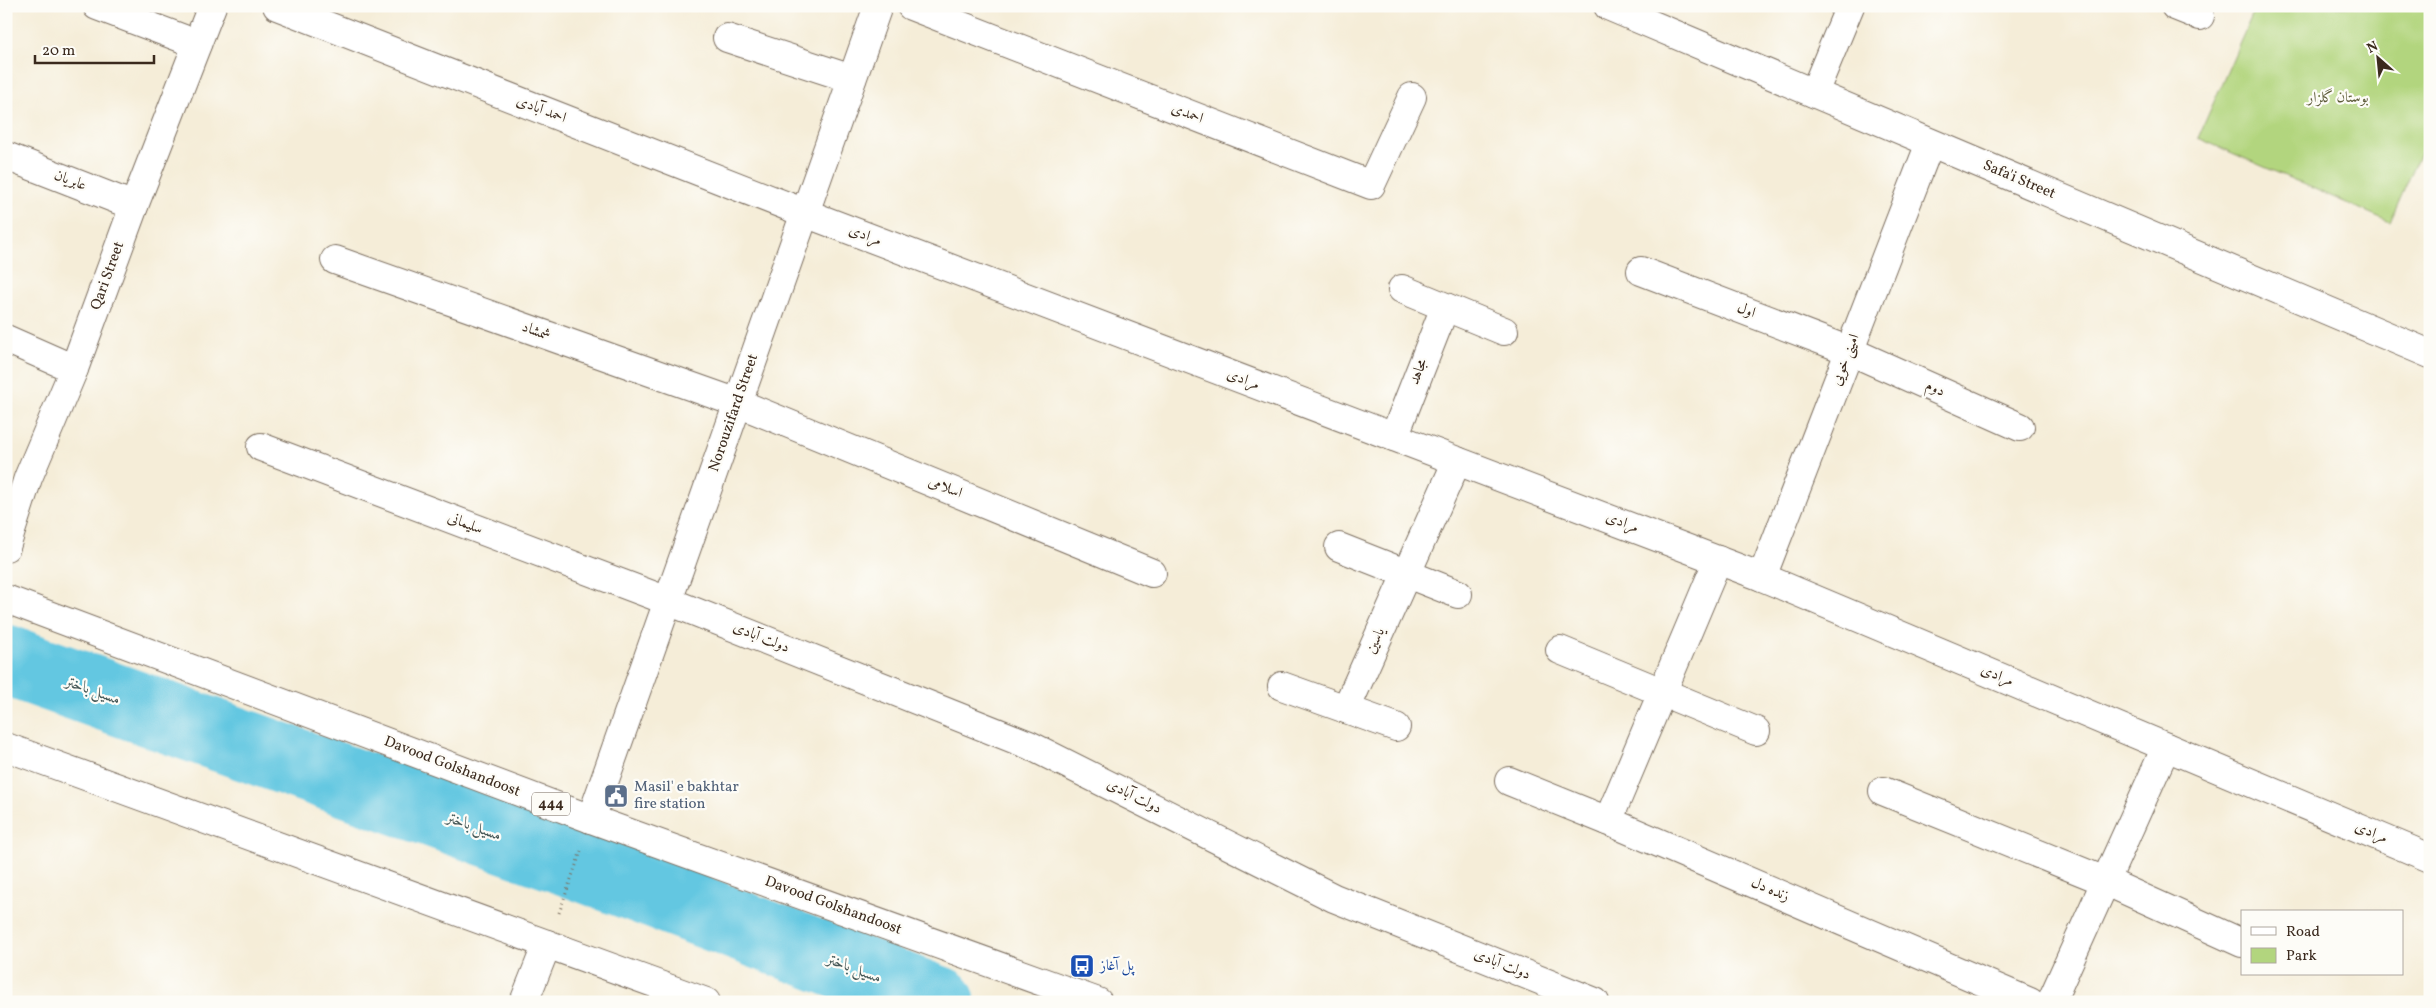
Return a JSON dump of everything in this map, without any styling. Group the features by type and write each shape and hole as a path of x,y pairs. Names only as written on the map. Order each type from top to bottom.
{"street":[{"path":"98,6 197,44"},
{"name":"Qari Street","path":"6,547 17,474 74,369 134,206 212,6"},
{"name":"احمد آبادی","path":"277,6 805,214"},
{"name":"Norouzifard Street","path":"591,819 878,6"},
{"name":"احمدی","path":"911,6 1371,185 1412,97"},
{"name":"Safa'i Street","path":"1608,6 2430,354"},
{"path":"1814,94 1850,6"},
{"path":"726,38 852,79"},
{"name":"امینی خویی","path":"1762,576 1930,143"},
{"name":"عابریان","path":"6,156 134,206"},
{"name":"مرادی","path":"805,214 1762,576 2430,858"},
{"name":"شمشاد","path":"335,260 738,403"},
{"name":"اول","path":"1641,271 1850,352"},
{"path":"1402,289 1504,331"},
{"name":"مجاهد","path":"1394,437 1445,307"},
{"path":"6,339 74,369"},
{"name":"دوم","path":"1850,352 2020,427"},
{"name":"اسلامی","path":"738,403 1152,573"},
{"name":"سلیمانی","path":"261,447 668,601"},
{"name":"یاسین","path":"1346,709 1457,460"},
{"path":"1339,547 1458,594"},
{"path":"1608,821 1718,560"},
{"name":"Davood Golshandoost","path":"6,599 591,819 1098,1002"},
{"name":"دولت آبادی","path":"668,601 1029,745 1334,898 1595,1002"},
{"path":"1560,650 1756,731"},
{"path":"1282,686 1396,728"},
{"path":"6,747 706,1002"},
{"path":"2050,1002 2166,747"},
{"name":"زنده دل","path":"1509,781 1608,821 2030,1002"},
{"path":"1883,791 2105,881 2241,943"},
{"path":"524,1002 547,944"}],"path":[{"path":"566,895 582,847"}],"green space":[{"name":"بوستان گلزار","path":"2256,6 2430,6 2430,131 2390,222 2198,138"}],"waterway":[{"name":"مسیل باختر","path":"6,660 553,855 940,1002"}],"place":[{"name":"Masil' e bakhtar fire station","path":"616,796"},
{"name":"پل آغاز","path":"1082,966"}]}
